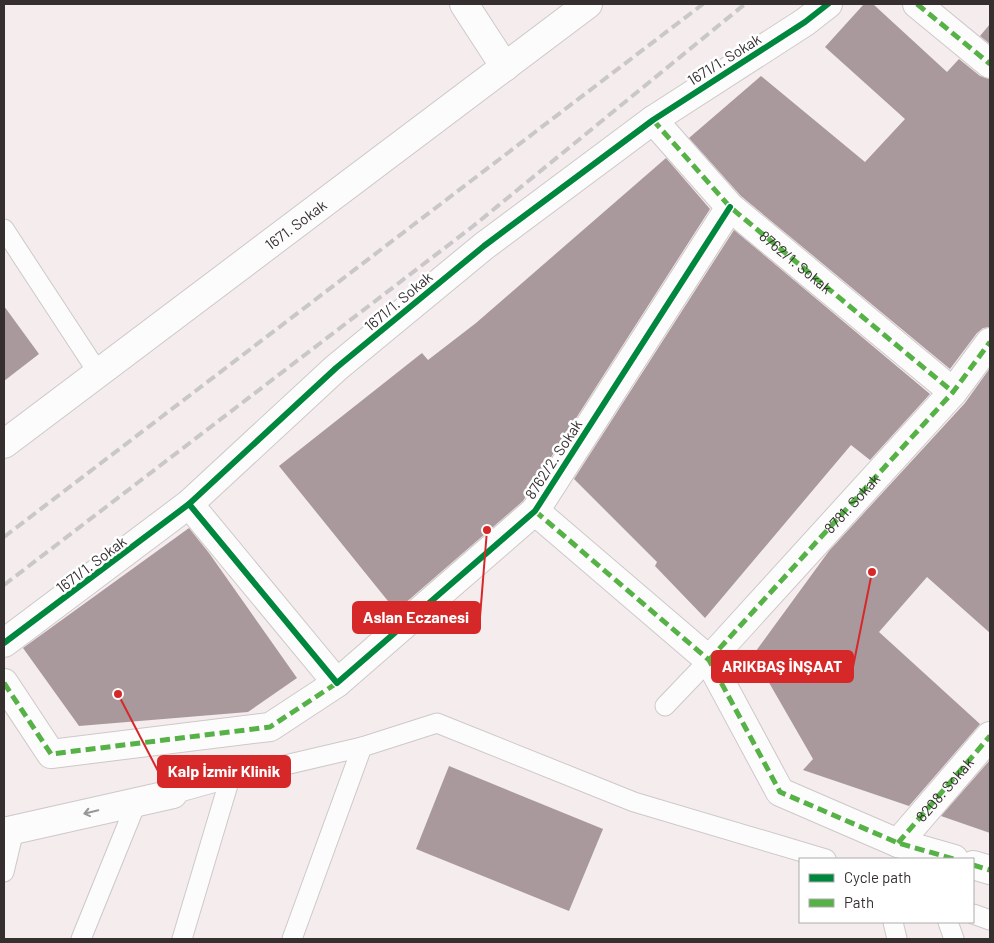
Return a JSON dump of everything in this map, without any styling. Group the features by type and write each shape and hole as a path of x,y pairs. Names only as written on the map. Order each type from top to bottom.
{"street":[{"path":"464,4 505,67"},
{"name":"1671. Sokak","path":"4,444 588,4"},
{"name":"1671/1. Sokak","path":"4,643 189,504 336,368 469,258 653,120 805,22 828,4"},
{"path":"917,4 990,64"},
{"name":"8762/1. Sokak","path":"653,120 730,207 952,392"},
{"name":"8762/2. Sokak","path":"4,683 51,754 270,727 337,682 534,511 730,207"},
{"name":"8781. Sokak","path":"709,660 952,392 990,342"},
{"path":"189,504 337,682"},
{"path":"534,511 709,660 780,792 898,843 950,858"},
{"name":"8208. Sokak","path":"898,843 990,736"},
{"path":"9,831 173,794"},
{"path":"974,865 990,870"}],"lane":[{"path":"4,229 99,374"},
{"path":"666,706 709,660"},
{"path":"173,794 362,746 438,723 634,802 823,858"},
{"path":"292,939 362,746"},
{"path":"182,939 230,778"},
{"path":"81,939 137,801"},
{"path":"4,872 9,831"},
{"path":"974,914 990,920"},
{"path":"893,923 897,939"},
{"path":"948,923 954,939"}],"building":[{"path":"864,4 873,4 947,72 959,59 980,76 990,79 990,327 983,328 977,333 950,369 741,196 689,138 761,76 865,162 905,119 825,47"},
{"path":"990,24 990,44 980,36"},
{"path":"666,158 710,209 523,501 396,611 279,466 422,353 428,360 476,323"},
{"path":"734,230 930,394 870,460 851,445 705,618 655,566 657,562 574,479"},
{"path":"4,306 39,354 4,381"},
{"path":"990,368 990,633 927,577 879,632 980,724 909,806 803,770 813,759 753,655 829,551 965,403"},
{"path":"189,528 209,553 297,678 248,712 79,726 23,648"},
{"path":"990,760 990,833 941,816"},
{"path":"449,766 603,829 569,911 416,849"}],"railway":[{"path":"4,537 703,4"},
{"path":"4,585 472,227 745,4"}],"marked path":[{"path":"917,4 990,64"},
{"path":"653,120 730,207 953,392"},
{"path":"709,660 953,392 990,342"},
{"path":"535,511 709,660 780,792 898,843 950,858"},
{"path":"4,683 51,754 270,727 337,683"},
{"path":"898,843 990,736"},
{"path":"974,865 990,870"}],"cycle path":[{"path":"4,643 189,504 336,368 484,246 653,120 805,22 828,4"},
{"path":"189,504 337,683 535,511 730,207"}],"place":[{"name":"Aslan Eczanesi","path":"487,530"},
{"name":"ARIKBAŞ İNŞAAT","path":"872,572"},
{"name":"Kalp İzmir Klinik","path":"118,694"}]}
